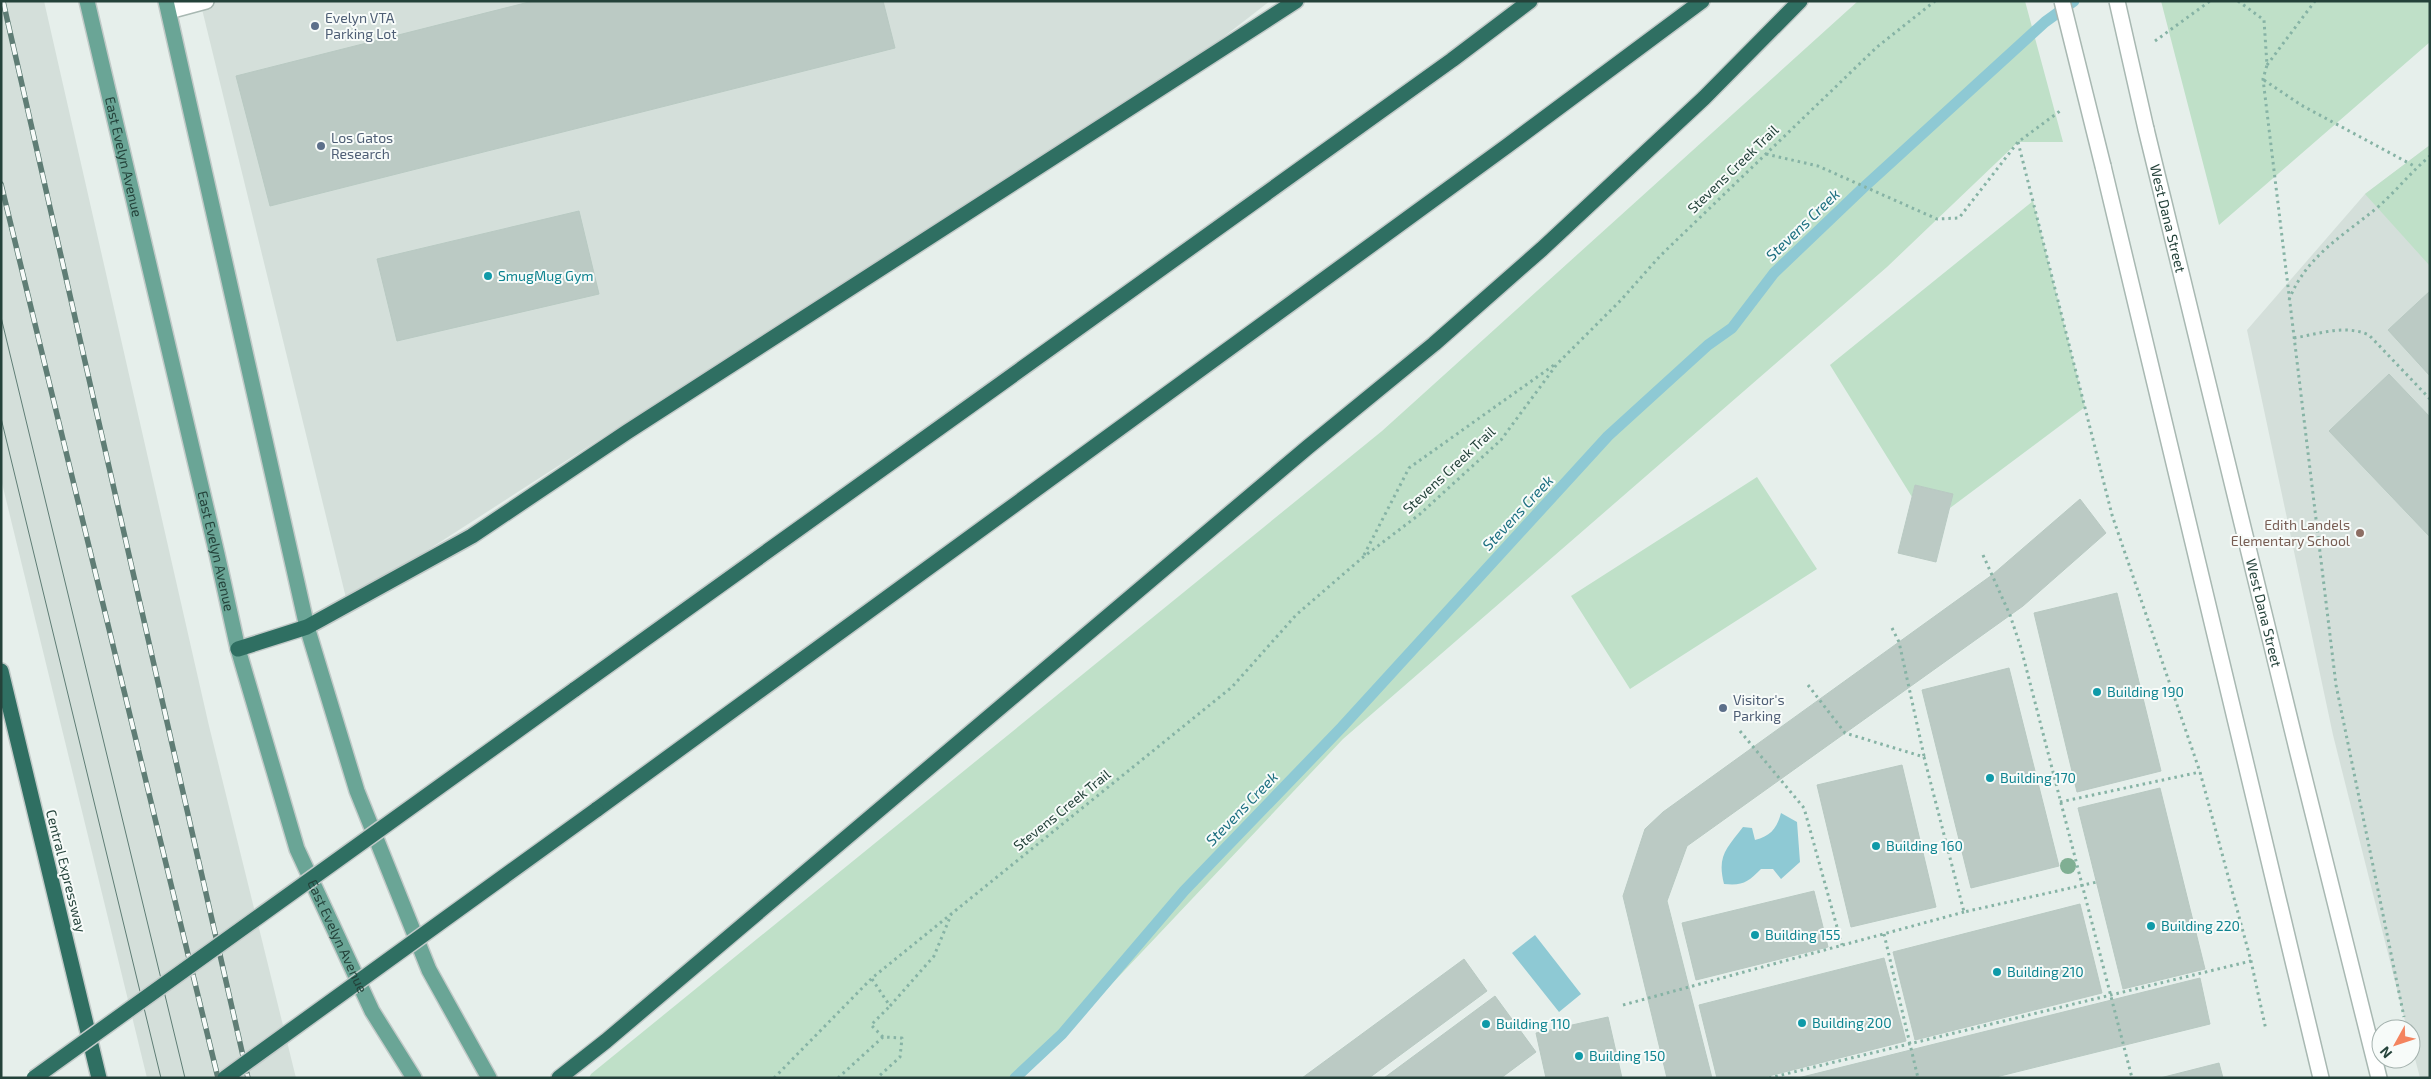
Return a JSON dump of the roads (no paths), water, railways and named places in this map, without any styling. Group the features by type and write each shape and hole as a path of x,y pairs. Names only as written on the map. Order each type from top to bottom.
{"highway":[{"path":"238,649 307,627 472,536 627,432 1296,1"},
{"path":"34,1078 1436,72 1530,1"},
{"path":"225,1078 1507,146 1702,1"},
{"path":"559,1078 606,1041 1308,447 1441,338 1549,242 1704,98 1800,1"},
{"name":"Central Expressway","path":"1,671 99,1078"}],"main road":[{"name":"East Evelyn Avenue","path":"87,1 238,649 297,849 372,1011 414,1078"},
{"path":"167,6 307,627 357,791 389,872 429,970 489,1078"}],"street":[{"path":"167,6 206,1"},
{"path":"2062,1 2321,1078"},
{"name":"West Dana Street","path":"2117,1 2146,129 2294,740 2379,1078"}],"water":[{"path":"1781,813 1797,822 1800,862 1781,879 1773,869 1761,869 1741,884 1724,884 1722,859 1724,853 1743,827 1752,828 1755,840 1761,838 1772,831 1778,823"},
{"path":"1535,935 1581,994 1559,1012 1512,953"}],"waterway":[{"name":"Stevens Creek","path":"1015,1078 1062,1034 1184,891 1342,727 1608,436 1708,345 1732,328 1774,273 1863,188 2045,22 2074,1"}],"tram line":[{"path":"1,317 185,1078"},
{"path":"1,418 161,1078"}],"railway":[{"path":"3,1 248,1078"},
{"path":"1,184 218,1078"}],"place":[{"name":"Evelyn VTA Parking Lot","path":"315,26"},
{"name":"Los Gatos Research","path":"321,146"},
{"name":"SmugMug Gym","path":"488,276"},
{"name":"Edith Landels Elementary School","path":"2360,533"},
{"name":"Building 190","path":"2097,692"},
{"name":"Visitor's Parking","path":"1723,708"},
{"name":"Building 170","path":"1990,778"},
{"name":"Building 160","path":"1876,846"},
{"name":"Building 220","path":"2151,926"},
{"name":"Building 155","path":"1755,935"},
{"name":"Building 210","path":"1997,972"},
{"name":"Building 200","path":"1802,1023"},
{"name":"Building 110","path":"1486,1024"},
{"name":"Building 150","path":"1579,1056"}]}
